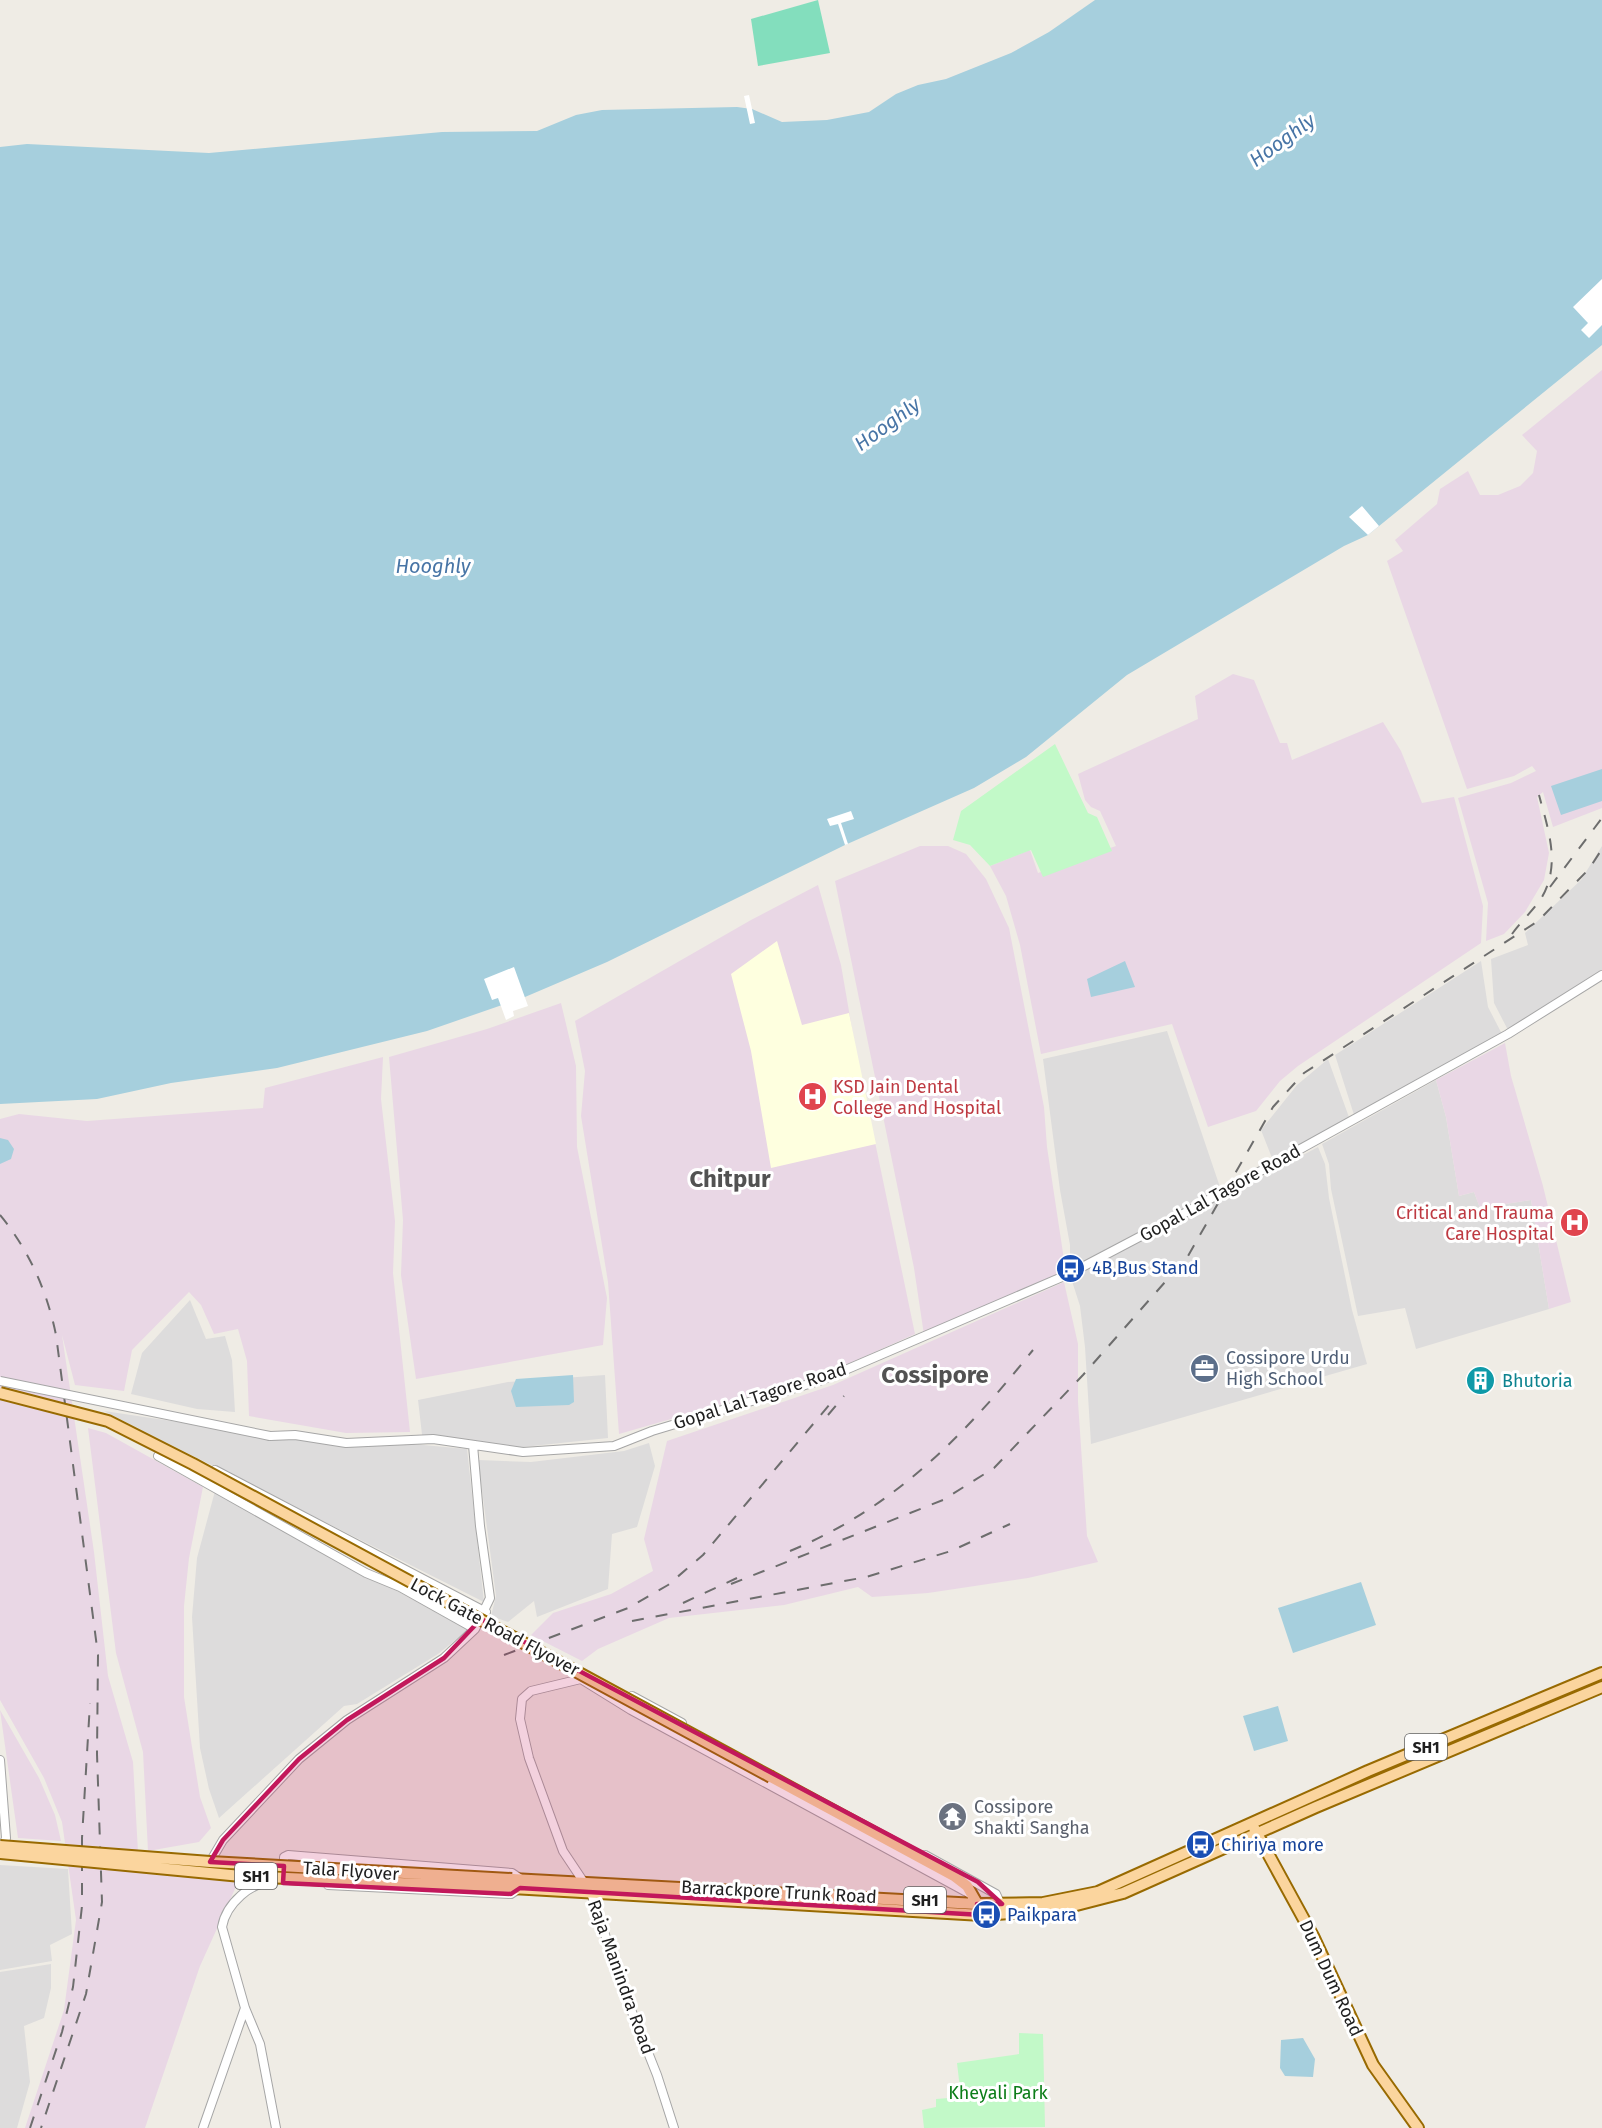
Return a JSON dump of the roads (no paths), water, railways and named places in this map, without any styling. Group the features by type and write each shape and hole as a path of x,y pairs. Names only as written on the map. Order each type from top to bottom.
{"main road":[{"name":"Lock Gate Road Flyover","path":"0,1393 108,1421 194,1464 962,1882 982,1915"},
{"name":"Barrackpore Trunk Road","path":"517,1884 591,1893 982,1915 1002,1909 1043,1904 1098,1892 1251,1822 1602,1674"},
{"name":"Barrackpore Trunk Road","path":"517,1884 582,1881 975,1900 1002,1909 1057,1910 1124,1893 1363,1787 1474,1743 1602,1687"},
{"path":"1469,1729 1474,1743"},
{"name":"Dum Dum Road","path":"1251,1822 1313,1936 1373,2065 1418,2128"},
{"name":"Tala Flyover","path":"2,1840 210,1862 517,1884"},
{"name":"Tala Flyover","path":"0,1854 241,1876 517,1884"}],"street":[{"name":"Gopal Lal Tagore Road","path":"0,1381 270,1436 295,1435 346,1443 418,1439 523,1452 614,1446 652,1431 822,1380 1069,1274 1508,1034 1602,975"},
{"path":"210,1862 223,1840 299,1760 347,1720 444,1658 475,1629 486,1612 490,1599 480,1526 473,1445"},
{"path":"475,1629 400,1587 366,1573 158,1456 181,1452 486,1612"},
{"name":"Raja Manindra Road","path":"674,2128 591,1893 563,1851 530,1758 519,1719 522,1699 531,1691 596,1677 978,1882 996,1894 1002,1909"},
{"path":"579,1679 975,1900"},
{"path":"0,1760 2,1840 0,1854"},
{"path":"276,2128 260,2044 245,2008 227,1949 223,1921 235,1901 252,1887 267,1882 283,1883 511,1894 517,1884 512,1873 288,1855 284,1857 283,1883"},
{"path":"203,2128 245,2008"}],"water":[{"name":"Hooghly","path":"1095,0 1602,0 1602,345 1368,535 1344,546 1127,675 1026,757 974,788 845,845 607,962 525,997 427,1031 277,1068 171,1083 97,1099 0,1104 0,147 27,144 209,153 442,132 537,131 576,115 602,110 737,107 752,109 782,122 827,120 869,112 896,94 918,85 946,79 1011,53 1049,32"},
{"path":"1602,769 1602,801 1561,815 1551,786"},
{"path":"1125,961 1135,987 1091,997 1087,979"},
{"path":"0,1138 8,1140 14,1149 11,1159 0,1164"},
{"path":"573,1375 574,1402 569,1405 516,1407 511,1391 516,1379"},
{"path":"1361,1582 1376,1625 1293,1653 1278,1608"},
{"path":"1278,1706 1288,1741 1254,1751 1243,1716"},
{"path":"1303,2038 1315,2059 1313,2077 1285,2076 1280,2068 1281,2040"}],"railway":[{"path":"1512,934 1542,897 1551,872 1551,846 1539,795"},
{"path":"1550,887 1602,818"},
{"path":"731,1584 943,1500 994,1468 1083,1375 1188,1256 1273,1107 1304,1073 1538,921 1589,869 1602,849"},
{"path":"0,1215 20,1242 36,1272 48,1303 56,1335 98,1655 97,1754 102,1902 86,1994 41,2128"},
{"path":"790,1551 862,1514 925,1467 981,1412 1033,1350"},
{"path":"828,1415 844,1396"},
{"path":"504,1655 628,1608 668,1585 703,1555 830,1404"},
{"path":"632,1621 866,1577 951,1551 1010,1524"},
{"path":"683,1603 737,1578"},
{"path":"30,2128 62,2032 73,1987 82,1906 82,1838 90,1703"}],"place":[{"name":"KSD Jain Dental College and Hospital","path":"812,1097"},
{"name":"Critical and Trauma Care Hospital","path":"1575,1223"},
{"name":"4B,Bus Stand","path":"1071,1268"},
{"name":"Cossipore Urdu High School","path":"1205,1368"},
{"name":"Bhutoria","path":"1481,1381"},
{"name":"Cossipore Shakti Sangha","path":"953,1817"},
{"name":"Chiriya more","path":"1200,1845"},
{"name":"Paikpara","path":"986,1915"}],"district":[{"name":"Chitpur","path":"730,1179"},
{"name":"Cossipore","path":"935,1375"}],"park label":[{"name":"Kheyali Park","path":"998,2093"}]}
